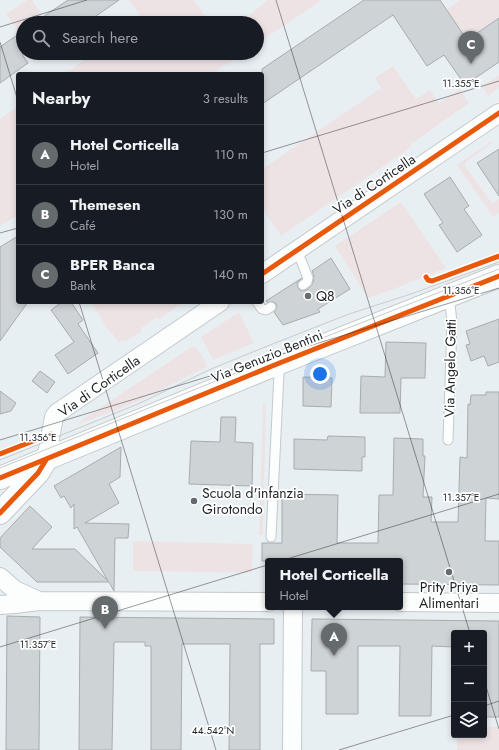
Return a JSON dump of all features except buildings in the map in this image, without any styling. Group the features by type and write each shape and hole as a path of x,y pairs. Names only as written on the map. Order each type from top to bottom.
{"street":[{"name":"Via di Corticella","path":"264,273 499,113"},
{"name":"Via Genuzio Bentini","path":"46,460 277,364 499,276"},
{"name":"Via di Corticella","path":"46,460 54,417 57,413 217,304"},
{"path":"0,478 46,460"},
{"path":"0,514 38,473 46,460"},
{"path":"0,577 15,590 39,601"},
{"path":"0,605 39,601 265,602"},
{"path":"403,602 499,603"},
{"path":"292,750 293,610"}],"lane":[{"path":"297,250 308,278 307,282 303,285"},
{"name":"Via Angelo Gatti","path":"448,296 452,322 448,440"},
{"path":"258,304 262,309 266,310 271,307"},
{"path":"270,537 279,373 277,364"}],"shaded area":[{"path":"27,0 32,0 41,14 38,16 16,16 16,27 6,14"},
{"path":"129,0 194,0 205,16 140,16"},
{"path":"268,0 322,0 264,39 264,16 249,16"},
{"path":"460,0 499,0 499,18 467,40 446,10"},
{"path":"84,60 233,60 215,72 67,72"},
{"path":"393,66 416,99 430,90 439,103 460,89 469,103 411,144 410,148 281,236 264,211 264,168 381,88 375,78"},
{"path":"499,75 499,88 488,96 482,86"},
{"path":"16,107 16,216 0,226 0,119"},
{"path":"492,141 492,143 465,163 465,166 492,203 499,199 499,213 493,217 457,165"},
{"path":"401,202 446,268 368,298 335,246"},
{"path":"92,304 181,304 159,319 156,318 141,328 142,331 125,342 123,340 118,342 112,333 110,333"},
{"path":"239,312 254,343 213,360 201,337"},
{"path":"191,347 199,351 207,366 206,367 137,402 79,424 79,422"},
{"path":"263,404 266,404 263,535 259,535"},
{"path":"133,541 253,544 252,573 133,571"},
{"path":"487,727 499,727 499,750 457,750 457,738 487,738"}],"tram line":[{"path":"0,460 138,404 211,369 270,345 349,314 411,294 499,262"},
{"path":"0,468 330,335 499,269"}],"cycle path":[{"path":"264,273 499,113"},
{"path":"426,277 428,280 432,281 499,256"},
{"path":"0,478 277,364 499,276"},
{"path":"0,454 51,434"},
{"path":"0,513 38,473 46,460"}],"place":[{"name":"BPER Banca","path":"471,64"},
{"name":"Q8","path":"308,296"},
{"name":"Scuola d'infanzia Girotondo","path":"194,501"},
{"name":"Prity Priya Alimentari","path":"449,572"},
{"name":"Themesen","path":"105,629"},
{"name":"Hotel Corticella","path":"334,656"}]}
